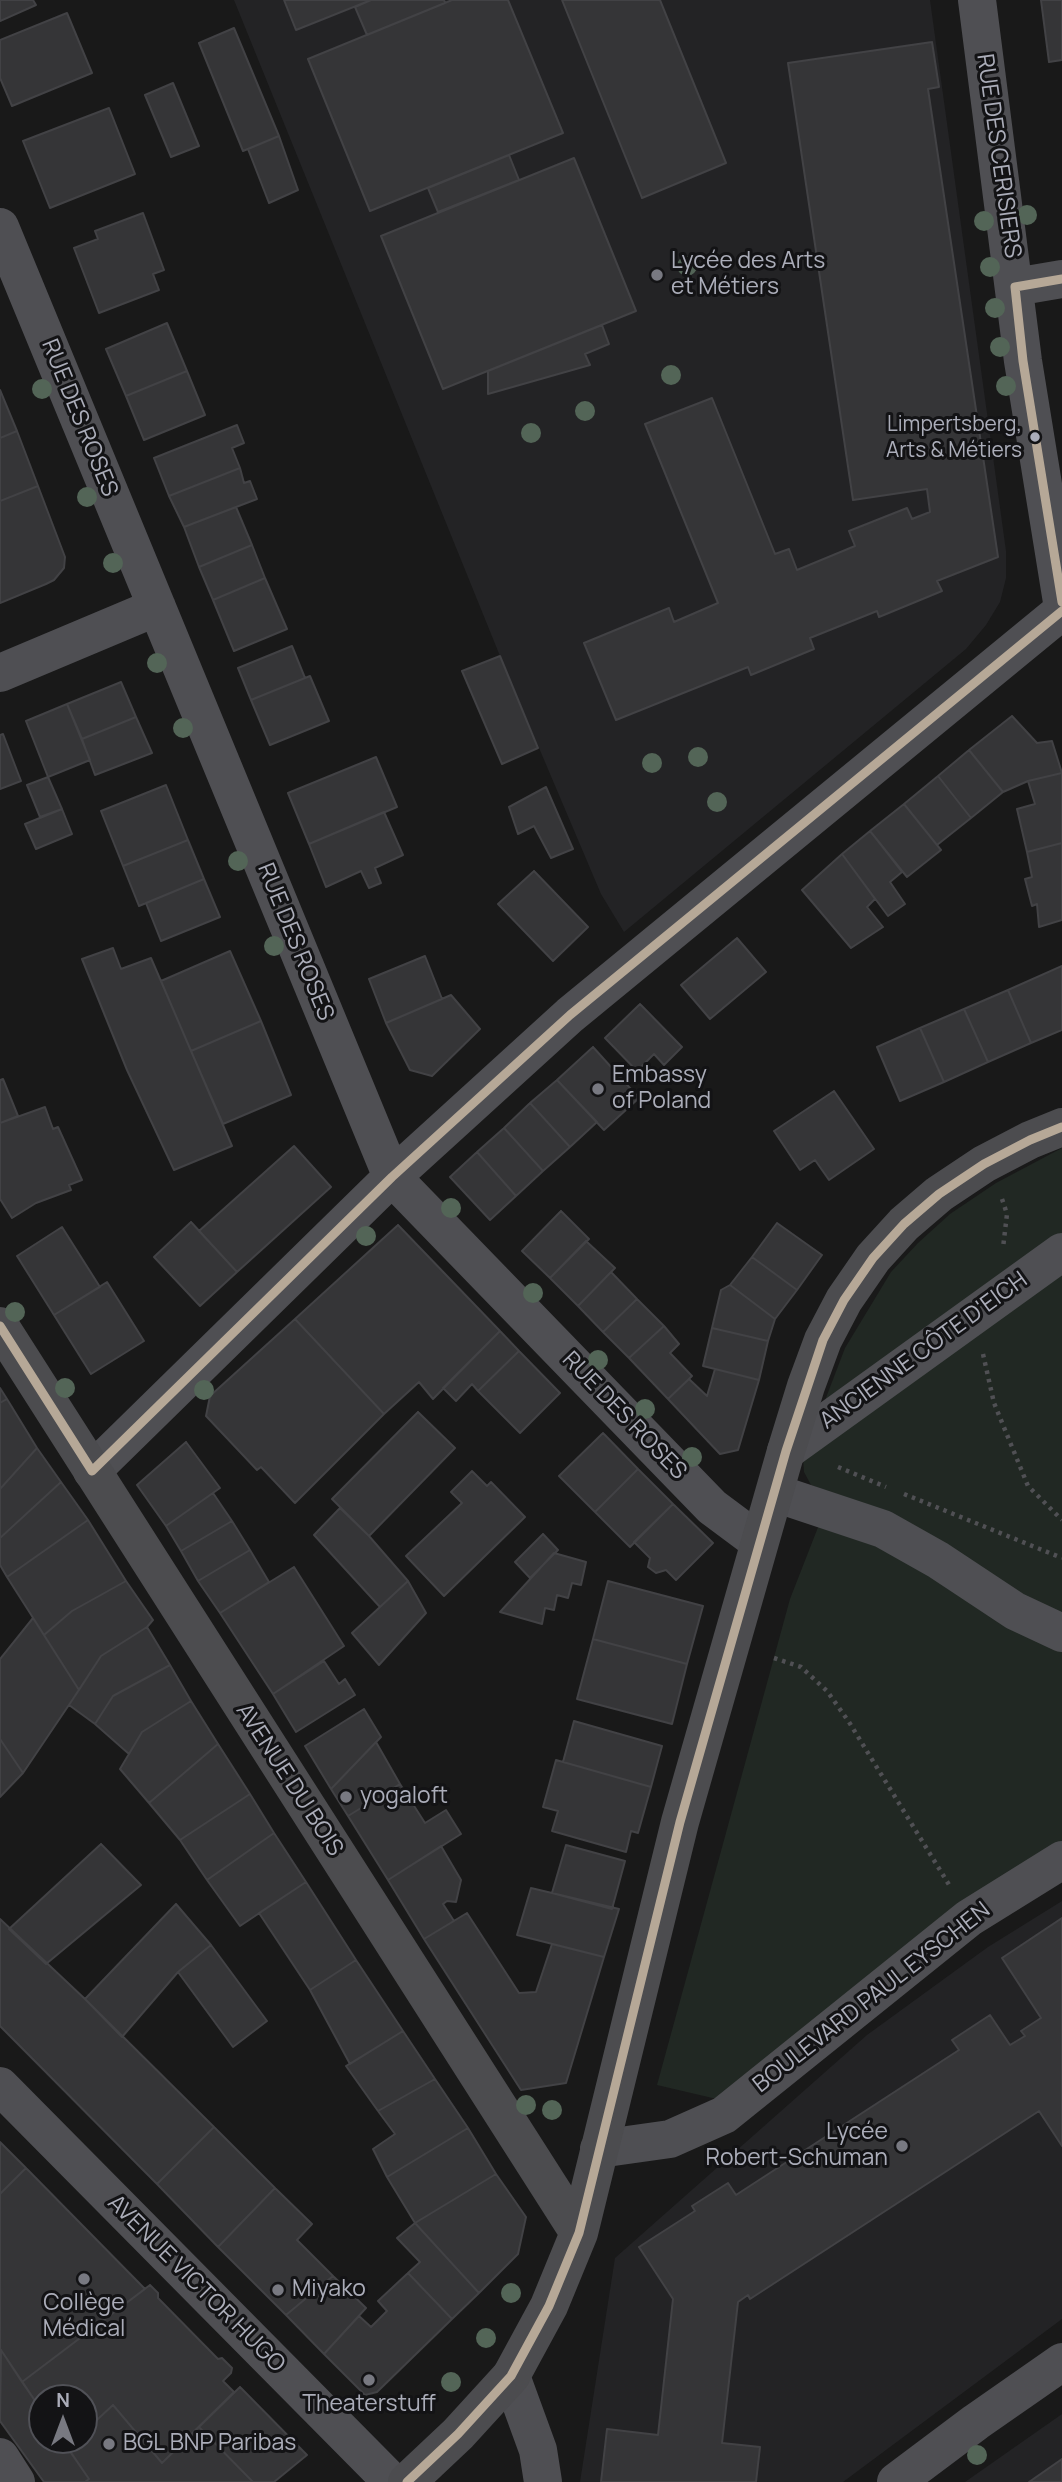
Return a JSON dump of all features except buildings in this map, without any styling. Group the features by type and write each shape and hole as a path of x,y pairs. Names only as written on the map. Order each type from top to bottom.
{"main road":[{"path":"407,2482 458,2434 511,2376 549,2306 579,2233 680,1822 786,1451 823,1340 844,1300 873,1258 904,1224 939,1194 984,1164 1062,1127"},
{"name":"AVENUE DU BOIS","path":"0,1326 579,2233"}],"street":[{"name":"RUE DES CERISIERS","path":"977,0 1016,287 1023,361 1062,602"},
{"name":"RUE DES ROSES","path":"0,227 392,1177 712,1507 760,1542"},
{"path":"1016,287 1062,279"},
{"path":"0,673 157,607"},
{"path":"92,1471 392,1177 570,1015 1062,611"},
{"name":"ANCIENNE CÔTE D'EICH","path":"786,1451 1062,1252"},
{"path":"775,1493 883,1529 938,1560 1016,1611 1062,1633"},
{"name":"BOULEVARD PAUL EYSCHEN","path":"599,2150 670,2139 724,2115 969,1918 1062,1860"},
{"name":"AVENUE VICTOR HUGO","path":"0,2086 392,2482"},
{"path":"896,2482 976,2421 1062,2362"},
{"path":"511,2376 538,2450 543,2482"},
{"path":"0,2457 16,2482"}],"path":[{"path":"996,1298 1007,1214 1000,1193"},
{"path":"994,1403 1028,1486 1062,1520"},
{"path":"838,1467 888,1488"},
{"path":"900,1493 1062,1558"},
{"path":"774,1658 801,1667 827,1691 856,1733 969,1918"}],"shaded area":[{"name":"Lycée des Arts et Métiers","path":"234,0 930,0 1006,551 1006,578 1000,602 986,625 966,649 624,932 601,894 500,656"},
{"path":"1062,1148 1062,1846 721,2100 657,2085 790,1599 831,1494 811,1485 804,1472 803,1458 845,1348 891,1272 918,1243 950,1214 996,1183"},
{"name":"Lycée Robert-Schuman","path":"1062,1901 1062,2319 843,2482 580,2482 615,2258 867,2035 988,1947"},
{"path":"1062,2414 1062,2482 965,2482"}],"transit line":[{"path":"1062,279 1015,287 1023,361 1062,602"},
{"path":"0,1326 92,1471 392,1177 570,1015 1062,611"},
{"path":"407,2482 458,2434 511,2376 549,2306 579,2233 680,1822 786,1451 823,1340 844,1300 873,1258 904,1224 939,1194 984,1164 1062,1127"}],"place":[{"name":"Lycée des Arts et Métiers","path":"657,275"},
{"name":"Limpertsberg, Arts & Métiers","path":"1035,437"},
{"name":"Embassy of Poland","path":"598,1089"},
{"name":"yogaloft","path":"346,1797"},
{"name":"Lycée Robert-Schuman","path":"902,2146"},
{"name":"Collège Médical","path":"84,2279"},
{"name":"Miyako","path":"278,2290"},
{"name":"Theaterstuff","path":"369,2380"},
{"name":"BGL BNP Paribas","path":"109,2444"}]}
